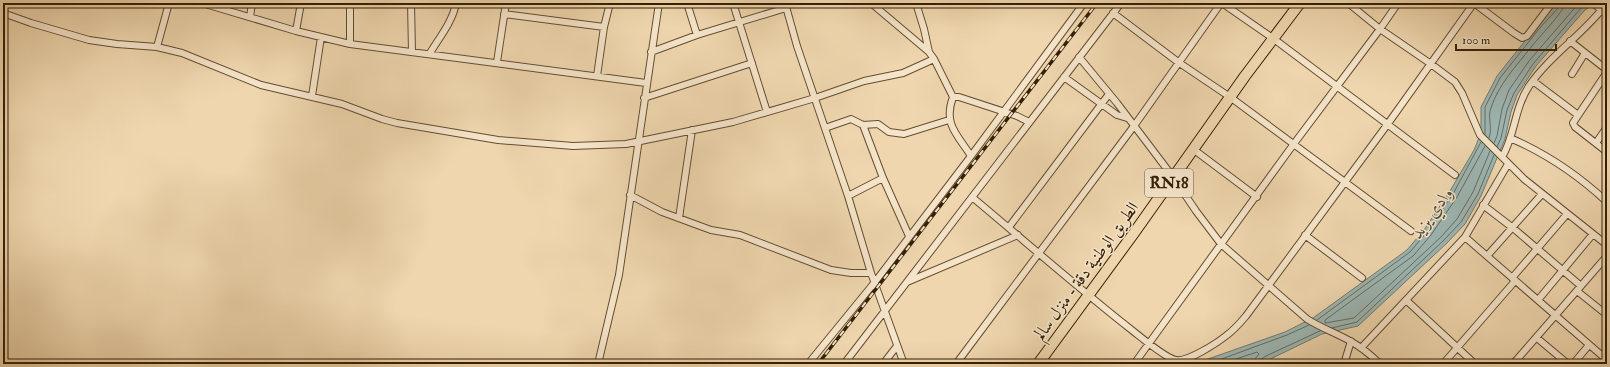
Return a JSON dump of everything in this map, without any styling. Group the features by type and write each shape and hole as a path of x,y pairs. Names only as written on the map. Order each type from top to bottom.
{"main road":[{"name":"الطريق الوطنية دقة - منزل سالم","path":"1038,364 1230,97 1300,3"}],"street":[{"path":"157,46 169,3"},
{"path":"202,3 296,31 350,44 497,62 646,83"},
{"path":"250,17 252,3"},
{"path":"296,31 301,3"},
{"path":"350,3 350,44"},
{"path":"411,3 412,52"},
{"path":"430,54 450,20 455,10 456,3"},
{"path":"497,62 506,3"},
{"path":"597,76 604,27 610,3"},
{"path":"598,364 619,275 646,83 659,3"},
{"path":"687,3 698,35"},
{"path":"733,3 768,112"},
{"path":"871,3 929,52 953,97"},
{"path":"916,3 924,28 929,52"},
{"path":"808,364 875,282 1004,112 1084,3"},
{"path":"844,364 1121,3"},
{"path":"956,364 1134,126 1178,62 1222,3 1274,39 1455,175"},
{"path":"1348,3 1380,29 1455,82 1462,93 1480,135 1508,164 1542,194 1607,245"},
{"path":"1134,364 1398,3"},
{"path":"972,197 1088,296 1148,343 1175,360 1184,359 1228,335 1246,316 1387,125 1474,3 1522,38 1527,36 1552,3"},
{"path":"1593,3 1607,15"},
{"path":"1502,157 1508,148 1518,110 1524,95 1533,81 1607,3"},
{"path":"651,52 786,6 797,46 848,196 871,273 904,364"},
{"path":"3,13 31,24 88,40 117,44 157,46 182,53 261,84 342,104 397,123 498,140 573,146 626,144 638,140 733,122 815,98 864,81 903,73 934,59"},
{"path":"504,14 604,27"},
{"path":"1113,14 1178,62 1230,97 1344,183 1411,231"},
{"path":"312,96 321,37"},
{"path":"1570,41 1607,71 1574,121 1574,125 1607,152"},
{"path":"1572,74 1585,53"},
{"path":"1079,57 1118,103 1127,118 1173,177 1196,212 1221,244 1307,319 1323,329 1351,341 1380,364"},
{"path":"644,98 752,63"},
{"path":"1064,77 1117,115 1127,118"},
{"path":"1533,81 1578,115"},
{"path":"1009,227 1109,94"},
{"path":"953,97 959,97 1017,116 1029,122"},
{"path":"953,97 949,106 949,120 971,156"},
{"path":"825,128 850,120 863,125 878,124 889,132 904,134 949,120"},
{"path":"863,125 883,178 910,236"},
{"path":"1596,142 1607,127"},
{"path":"680,218 692,130"},
{"path":"1510,138 1526,145 1548,158 1584,183 1607,202"},
{"path":"1193,149 1257,197"},
{"path":"1361,348 1465,236 1508,164"},
{"path":"848,196 883,178"},
{"path":"1487,256 1542,194"},
{"path":"630,195 662,212 711,230 740,235 831,270 851,273 871,273"},
{"path":"1483,205 1513,228 1581,286"},
{"path":"1443,364 1457,349 1567,214"},
{"path":"1538,300 1593,234"},
{"path":"905,283 1018,235"},
{"path":"1305,235 1362,278"},
{"path":"1465,236 1607,360"},
{"path":"1516,363 1607,256"},
{"path":"1577,291 1607,315"},
{"path":"1406,300 1457,349 1475,364"},
{"path":"1536,338 1568,364"},
{"path":"1344,364 1351,341"},
{"path":"1573,364 1589,344"},
{"path":"883,364 897,346"}],"water":[{"name":"وادي يزيد","path":"1557,3 1594,3 1584,11 1536,66 1517,95 1511,112 1505,139 1481,196 1465,224 1447,243 1358,326 1322,334 1260,364 1199,364 1208,359 1285,332 1313,318 1407,250 1424,230 1450,191 1474,150 1481,133 1481,107 1497,76"}],"railway":[{"path":"818,364 1097,3"}]}
